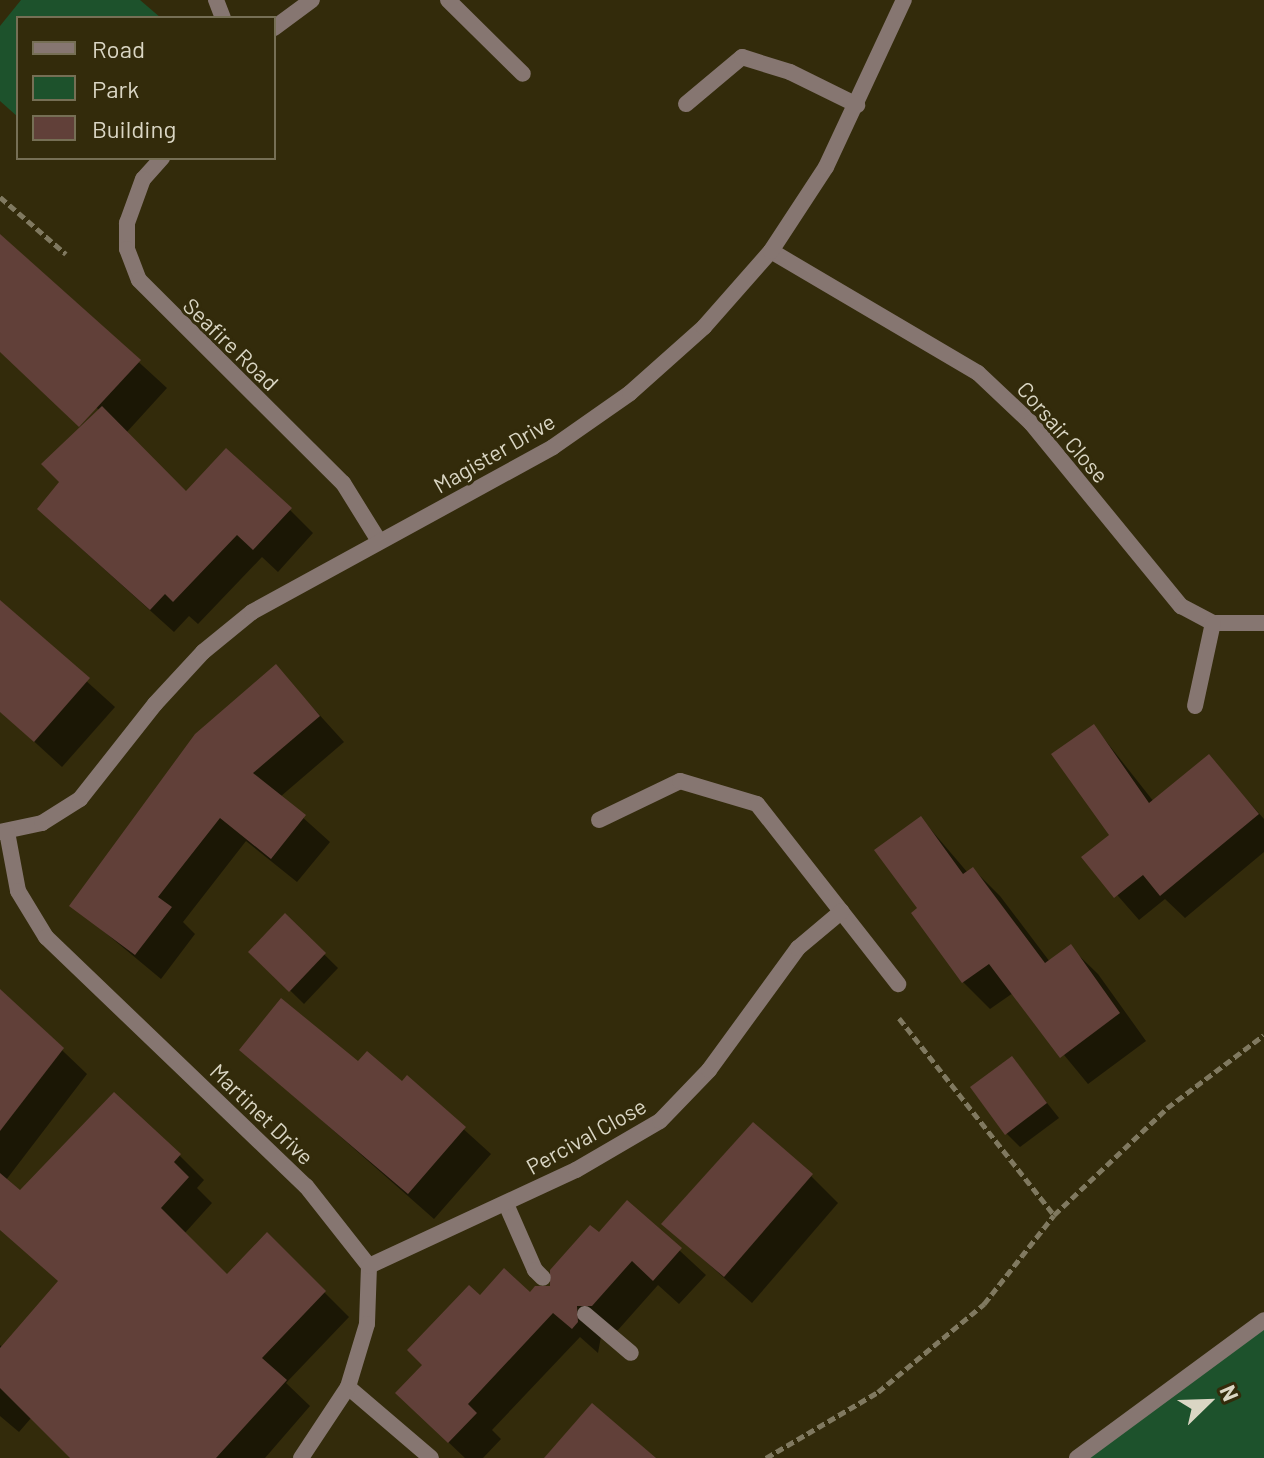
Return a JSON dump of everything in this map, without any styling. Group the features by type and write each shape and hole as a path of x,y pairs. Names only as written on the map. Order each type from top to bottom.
{"street":[{"path":"276,27 312,0"},
{"path":"448,0 523,74"},
{"name":"Magister Drive","path":"4,832 42,823 80,799 155,704 203,652 252,612 553,447 630,393 704,327 771,251 826,167 904,0"},
{"path":"686,104 742,57 790,72 857,105"},
{"name":"Seafire Road","path":"160,160 143,179 127,223 127,249 139,280 343,483 365,511 379,541"},
{"name":"Corsair Close","path":"771,251 978,373 1031,423 1181,606 1213,623"},
{"path":"1195,706 1213,623 1264,623"},
{"path":"599,820 680,781 757,804 898,984"},
{"name":"Martinet Drive","path":"4,832 18,891 46,937 306,1186 369,1266"},
{"name":"Percival Close","path":"369,1266 506,1204 660,1121 709,1070 798,948 842,911"},
{"path":"506,1204 535,1270 543,1278"},
{"path":"301,1458 348,1387 367,1324 369,1266"},
{"path":"585,1314 631,1353"},
{"path":"1077,1458 1264,1320"},
{"path":"348,1387 431,1458"}],"path":[{"path":"0,197 66,254"},
{"path":"898,984 900,1022 1054,1215"},
{"path":"766,1458 878,1392 984,1304 1054,1215 1167,1108 1264,1035"}],"green space":[{"path":"21,0 140,0 159,16 16,16 16,115 0,101 0,26"},
{"path":"1264,1319 1264,1458 1083,1458"}],"building":[{"path":"0,234 141,360 79,427 0,352"},
{"path":"102,406 186,491 226,448 292,508 253,550 237,535 173,602 165,594 150,610 37,509 59,482 41,464"},
{"path":"0,600 90,678 34,742 0,712"},
{"path":"276,664 320,716 253,773 306,815 271,859 220,818 158,897 172,907 135,955 69,906 195,734"},
{"path":"1094,724 1149,803 1209,754 1259,814 1160,896 1143,875 1114,898 1081,857 1109,835 1051,754"},
{"path":"921,816 963,874 973,867 1045,963 1071,944 1120,1013 1060,1058 989,964 962,983 911,913 917,908 874,850"},
{"path":"285,913 326,953 289,992 248,952"},
{"path":"0,989 64,1048 0,1131"},
{"path":"281,998 358,1061 367,1051 402,1081 407,1075 466,1127 408,1194 239,1050"},
{"path":"1012,1056 1047,1103 1005,1135 970,1087"},
{"path":"114,1092 181,1154 174,1162 189,1177 161,1208 227,1274 267,1232 326,1291 262,1358 287,1380 216,1458 70,1458 0,1388 0,1348 58,1281 0,1230 0,1173 20,1190"},
{"path":"753,1122 813,1174 724,1277 661,1224"},
{"path":"627,1200 682,1248 653,1281 632,1261 592,1306 577,1306 578,1322 572,1329 553,1313 468,1404 477,1413 448,1443 395,1393 422,1365 407,1350 469,1285 480,1295 504,1268 530,1292 535,1286 550,1286 550,1270 590,1225 599,1232"},
{"path":"592,1403 656,1458 544,1458"}]}
